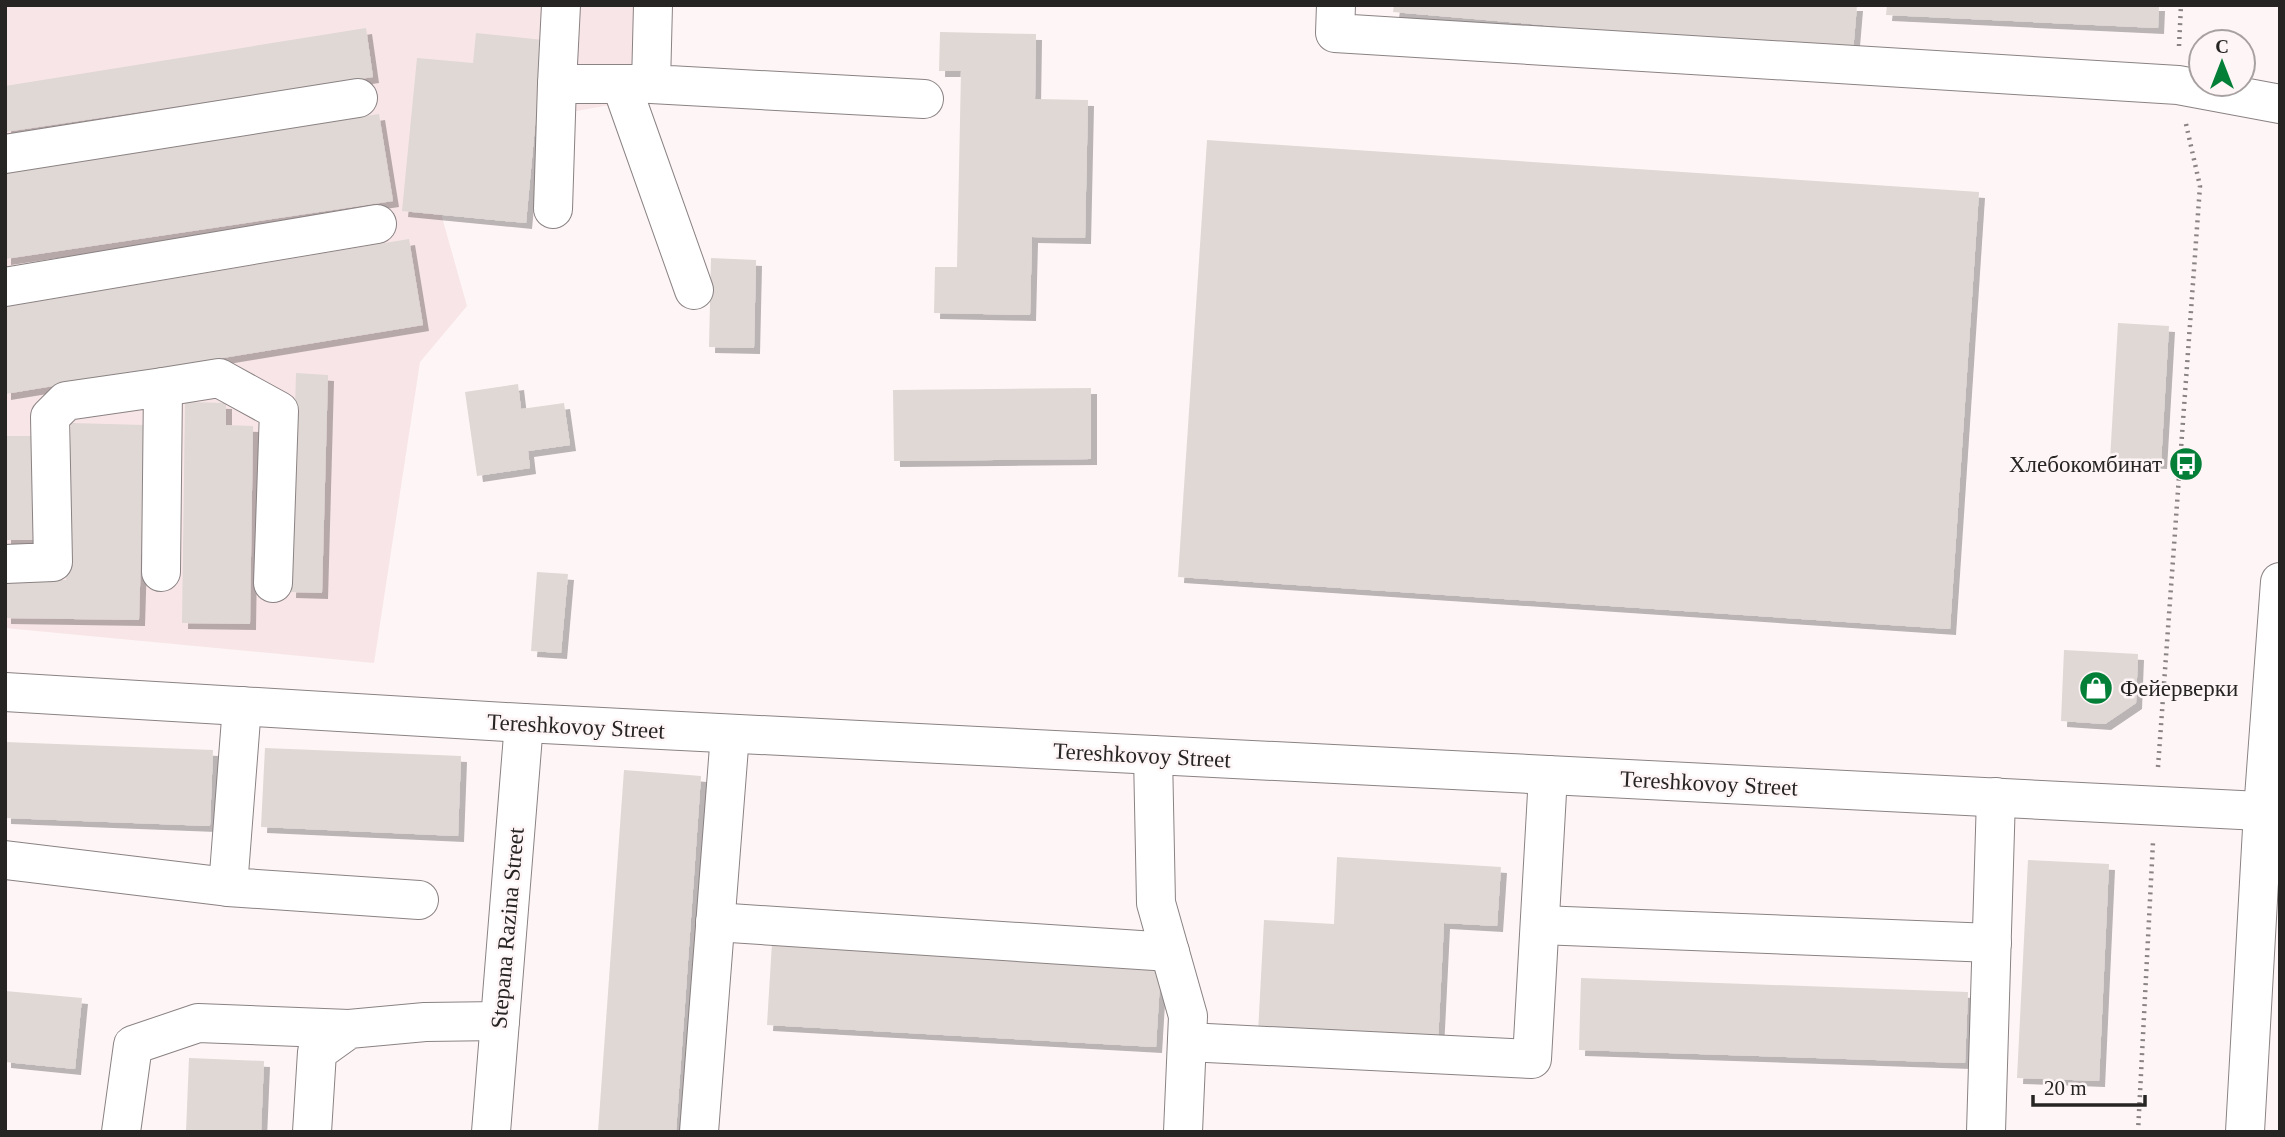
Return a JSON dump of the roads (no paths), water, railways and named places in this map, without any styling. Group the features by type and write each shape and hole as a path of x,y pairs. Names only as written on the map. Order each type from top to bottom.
{"street":[{"path":"553,209 561,5"},
{"path":"653,5 636,84 694,290"},
{"path":"1336,5 1335,33 2178,85 2280,104"},
{"path":"557,84 636,84 924,99"},
{"path":"5,154 358,98"},
{"path":"5,287 377,223"},
{"path":"5,564 53,562 50,417 66,401 219,378 279,411 273,583"},
{"path":"161,572 163,387"},
{"path":"2245,1132 2271,812 2280,582"},
{"name":"Tereshkovoy Street","path":"5,692 730,734 2271,812"},
{"path":"228,887 242,706"},
{"name":"Stepana Razina Street","path":"491,1132 524,723"},
{"path":"699,1132 730,734"},
{"path":"1153,755 1156,903 1188,1016 1183,1132"},
{"path":"1187,1042 1531,1059 1548,775"},
{"path":"1986,1132 1996,797"},
{"path":"5,860 228,887 419,900"},
{"path":"715,922 1170,952"},
{"path":"1539,925 1992,943"},
{"path":"121,1132 133,1045 198,1023 349,1029 425,1022 500,1021"},
{"path":"312,1132 317,1052 349,1029"}],"place":[{"name":"Хлебокомбинат","path":"2186,464"},
{"name":"Фейерверки","path":"2096,688"}]}
